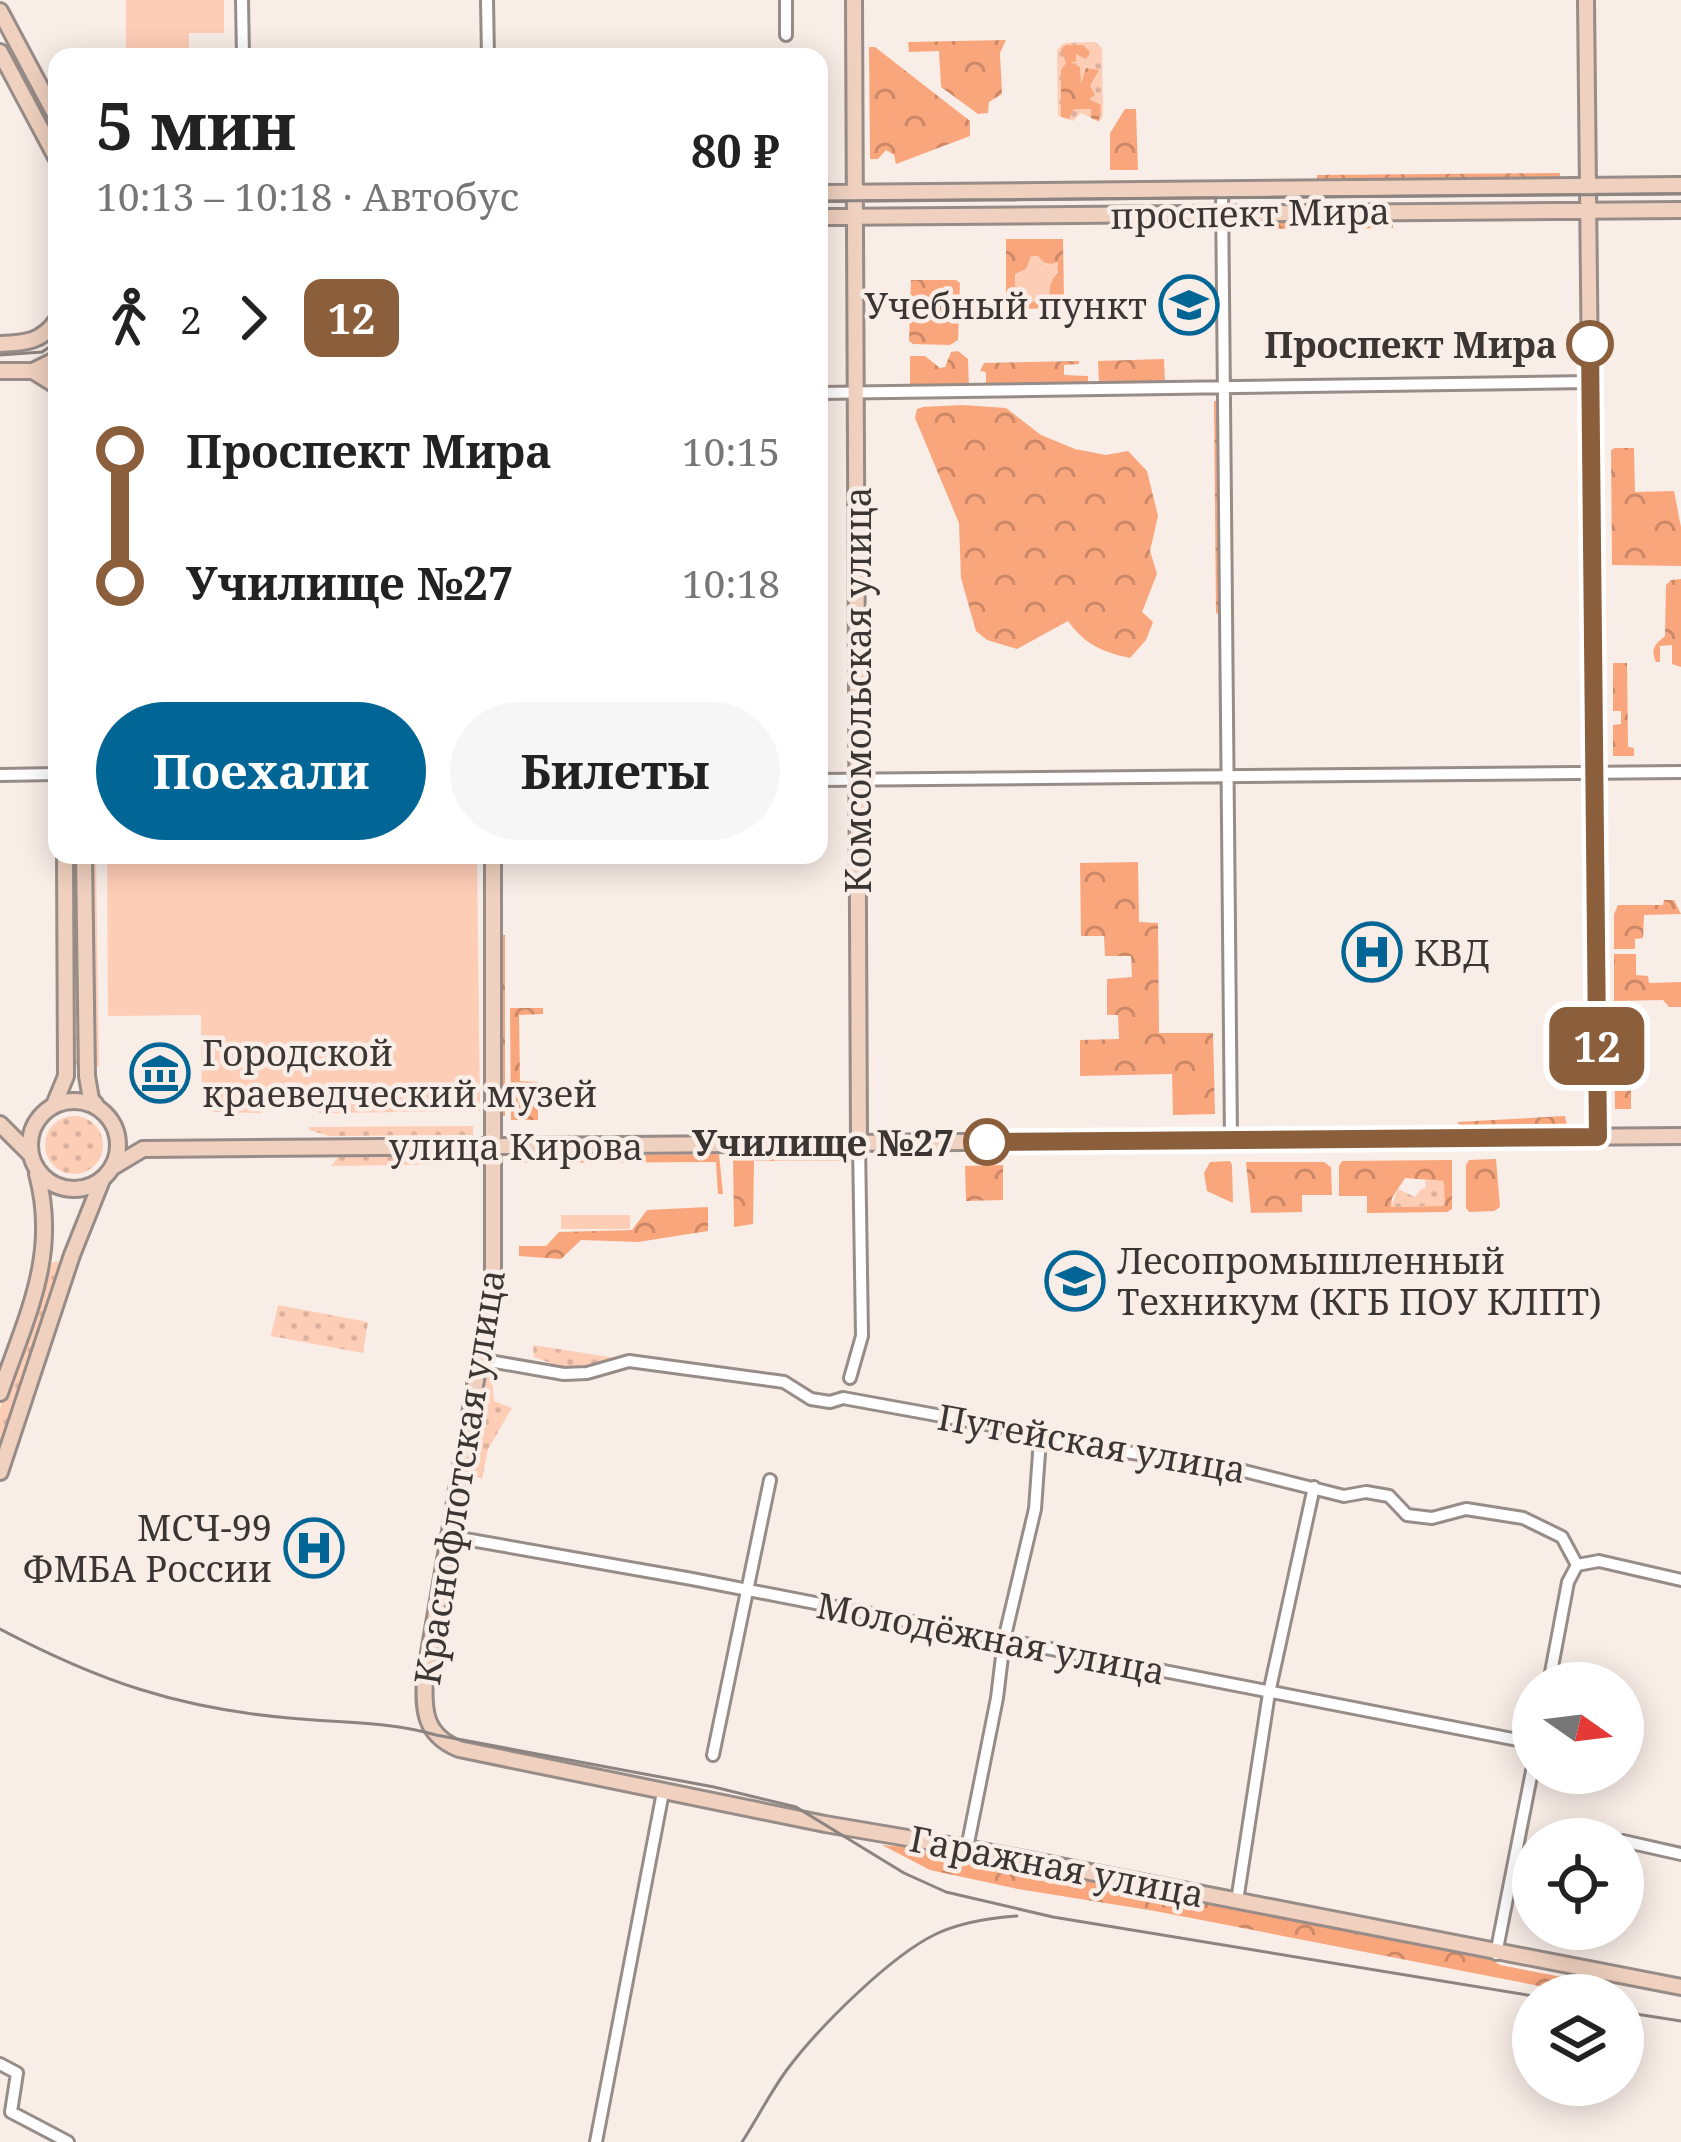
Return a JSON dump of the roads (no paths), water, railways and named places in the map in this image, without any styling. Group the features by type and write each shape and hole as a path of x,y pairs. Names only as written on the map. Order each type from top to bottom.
{"street":[{"path":"242,0 242,48"},
{"path":"487,0 488,48"},
{"path":"786,0 786,35"},
{"name":"Комсомольская улица","path":"850,1378 862,1336 854,0"},
{"path":"1586,0 1598,1137"},
{"path":"0,11 48,101"},
{"path":"0,52 48,141"},
{"name":"проспект Мира","path":"828,193 1681,185"},
{"path":"1222,189 1231,1140"},
{"name":"проспект Мира","path":"828,217 1681,210"},
{"path":"0,344 34,341 48,333"},
{"path":"33,371 48,364"},
{"path":"0,371 33,371 48,378"},
{"path":"828,393 1590,382"},
{"path":"828,780 1681,772"},
{"path":"0,775 48,774"},
{"path":"0,1394 43,1270 46,1218 31,1139 61,1096 66,1076 65,864"},
{"path":"84,864 91,1099 100,1109 115,1128 125,1139 142,1149 88,1188 64,1189 43,1177 0,1122 77,1101 100,1109"},
{"name":"Краснофлотская улица","path":"436,1736 423,1711 425,1676 493,1281 493,864"},
{"path":"0,1472 72,1255 119,1144 115,1128"},
{"name":"улица Кирова","path":"142,1149 1681,1136"},
{"name":"Путейская улица","path":"478,1359 564,1374 629,1361 765,1379 784,1382 811,1399 843,1398 1040,1439 1232,1468 1344,1496 1366,1492 1389,1496 1407,1514 1432,1518 1466,1509 1523,1518 1562,1537 1577,1565"},
{"path":"967,1848 1004,1640 1035,1510 1040,1439"},
{"path":"713,1755 770,1480"},
{"path":"1238,1900 1269,1693 1314,1487"},
{"name":"Молодёжная улица","path":"448,1536 1512,1739"},
{"path":"1553,1662 1568,1582 1577,1565 1599,1561 1681,1580"},
{"name":"Гаражная улица","path":"436,1736 459,1749 663,1792 1681,1987"},
{"path":"596,2142 663,1792"},
{"path":"1496,1954 1527,1794"},
{"path":"1644,1846 1681,1854"},
{"path":"0,2064 17,2073 11,2112 68,2142"}],"tram line":[{"path":"828,201 1681,194"},
{"path":"0,355 48,348"}],"railway":[{"path":"0,1629 105,1677 174,1699 248,1713 400,1727 796,1807 904,1873 946,1892 1053,1917 1512,1993"},
{"path":"742,2142 799,2054 876,1976 918,1944 946,1930 1017,1916"},
{"path":"1644,2015 1681,2021"}],"place":[{"name":"Учебный пункт","path":"1189,305"},
{"name":"Проспект Мира","path":"1590,344"},
{"name":"КВД","path":"1372,952"},
{"name":"Городской краеведческий музей","path":"160,1073"},
{"name":"Училище №27","path":"987,1142"},
{"name":"Лесопромышленный Техникум (КГБ ПОУ КЛПТ)","path":"1075,1281"},
{"name":"МСЧ-99 ФМБА России","path":"314,1548"}]}
